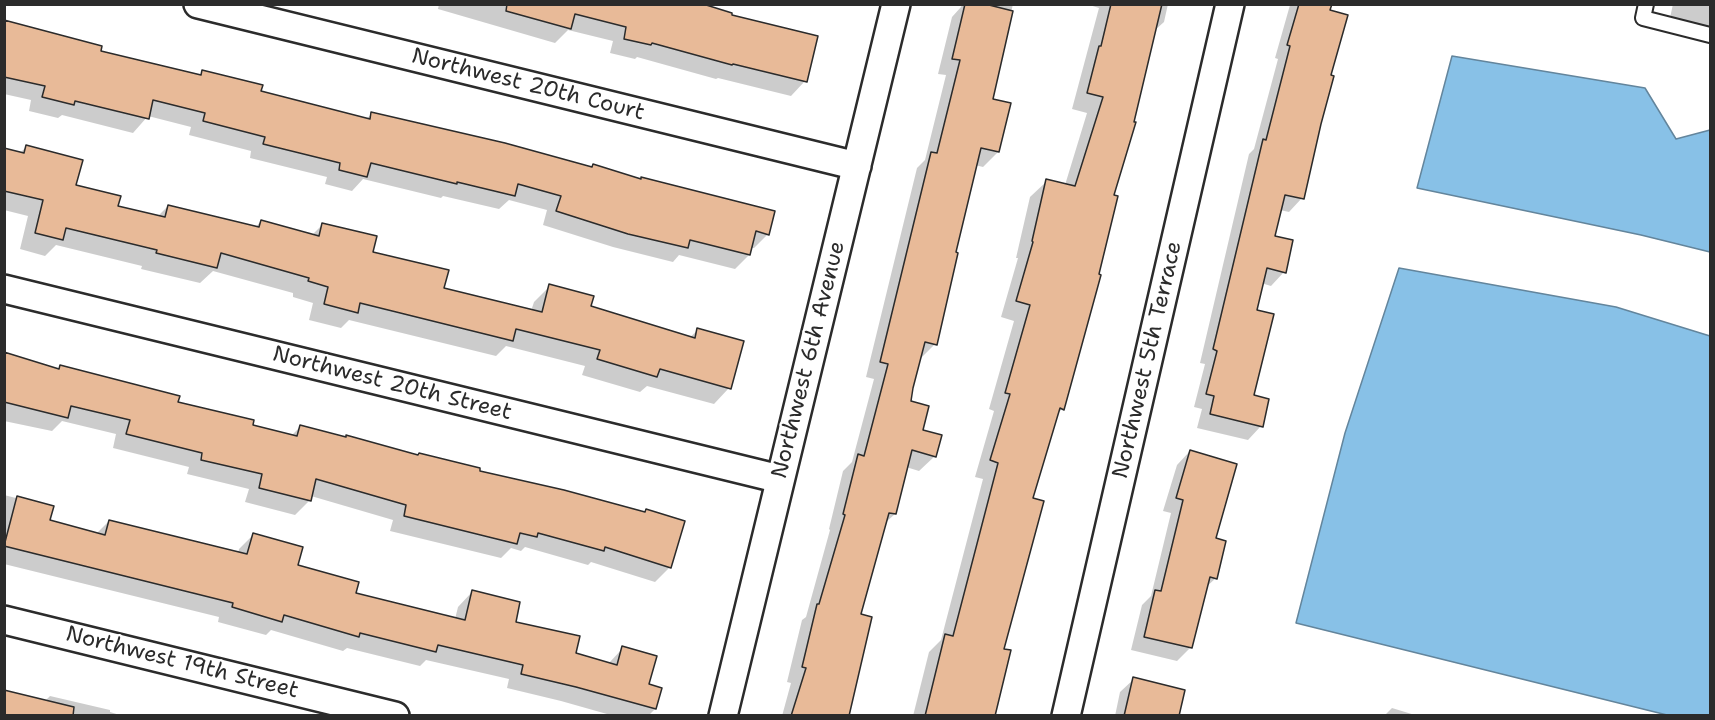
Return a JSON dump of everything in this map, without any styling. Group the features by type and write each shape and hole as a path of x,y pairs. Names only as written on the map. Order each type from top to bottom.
{"street":[{"name":"Northwest 20th Court","path":"198,4 857,166"},
{"name":"Northwest 6th Avenue","path":"723,716 896,4"},
{"name":"Northwest 5th Terrace","path":"1066,716 1230,4"},
{"name":"Northwest 20th Street","path":"4,289 780,479"},
{"name":"Northwest 19th Street","path":"4,620 395,716"}],"lane":[{"path":"1645,5 1643,18 1710,35"}],"water":[{"path":"1452,56 1645,88 1676,139 1710,130 1710,252 1641,235 1417,188"},
{"path":"1399,268 1616,307 1710,336 1710,715 1667,715 1296,623 1345,433"}],"building":[{"path":"507,4 703,4 732,13 732,15 818,36 807,82 732,65 652,43 651,45 624,39 626,27 575,14 571,29 506,11"},
{"path":"965,4 985,4 1013,11 993,99 1011,103 999,152 981,148 937,345 925,342 913,388 911,401 929,406 923,430 942,435 936,457 912,450 896,514 889,513 861,614 872,617 849,716 791,716 806,668 802,667 817,604 819,604 845,515 843,514 858,454 864,456 888,364 880,362 931,152 937,153 960,60 952,59"},
{"path":"1111,4 1162,4 1134,122 1136,122 1114,195 1118,196 1099,274 1101,275 1064,410 1060,408 1033,498 1044,501 1004,649 1011,650 995,716 925,716 945,634 953,636 998,463 990,460 1010,394 1005,393 1030,305 1016,301 1033,242 1046,179 1075,186 1103,97 1087,93"},
{"path":"1299,4 1332,4 1330,10 1348,15 1331,75 1334,76 1304,199 1285,195 1275,236 1293,240 1286,273 1267,268 1257,310 1274,314 1254,395 1269,399 1263,427 1210,414 1214,396 1206,394 1217,351 1213,349 1263,139 1266,140 1290,46 1287,45"},
{"path":"4,20 102,46 101,51 201,75 202,70 263,85 261,91 370,119 371,112 505,143 592,167 593,164 641,179 641,177 775,211 769,235 756,231 750,255 690,240 688,248 628,234 556,211 561,196 518,184 515,196 371,163 367,177 339,170 340,163 263,144 265,137 203,121 205,113 153,100 149,119 75,101 74,105 42,97 45,86 4,77"},
{"path":"26,145 83,160 76,185 121,196 118,206 165,217 168,205 259,227 261,220 319,236 322,223 377,236 373,252 449,270 444,288 542,312 549,284 594,296 591,306 695,338 697,328 744,341 731,389 660,369 657,377 597,359 600,350 516,329 513,341 360,303 358,313 324,304 328,287 308,281 309,278 221,253 217,268 156,253 157,250 66,228 63,240 35,233 43,200 4,191 4,148 24,153"},
{"path":"4,352 59,369 60,365 180,396 178,402 254,420 253,425 297,436 300,425 346,437 346,435 645,512 646,509 685,521 671,568 605,547 604,551 538,533 537,537 520,533 517,544 404,516 406,505 316,479 311,501 259,488 262,474 201,460 202,453 126,434 130,420 71,406 68,418 4,402"},
{"path":"1190,450 1237,464 1216,538 1226,541 1217,579 1210,577 1192,648 1144,637 1155,590 1161,591 1183,500 1176,498"},
{"path":"17,496 54,506 50,520 105,535 109,520 247,554 253,533 303,547 298,565 359,582 356,593 465,620 472,590 520,602 516,622 580,636 576,653 617,665 622,646 657,656 649,684 662,688 656,709 521,674 523,665 438,645 436,652 360,633 359,637 284,615 282,622 232,607 233,603 4,546"},
{"path":"1133,677 1185,690 1179,716 1124,716"},
{"path":"4,690 74,707 73,716 4,716"}]}
